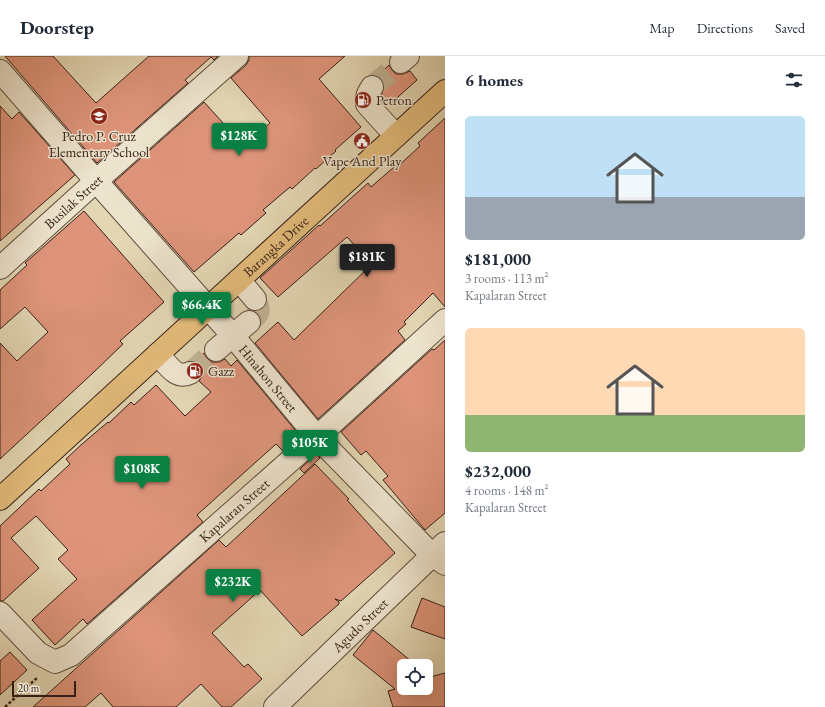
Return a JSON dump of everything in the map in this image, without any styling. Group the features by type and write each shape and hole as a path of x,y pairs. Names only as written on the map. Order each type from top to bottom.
{"main road":[{"name":"Barangka Drive","path":"0,499 445,91"}],"street":[{"name":"Busilak Street","path":"0,268 237,56"},
{"name":"Hinahon Street","path":"0,71 208,308 241,329 317,437 441,554"},
{"path":"372,87 366,98 367,104 396,136"},
{"path":"239,280 255,299"},
{"name":"Kapalaran Street","path":"55,662 71,655 317,437 445,320"},
{"path":"216,350 241,329"},
{"path":"158,354 180,375 185,376 190,373"},
{"name":"Agudo Street","path":"275,707 441,554"},
{"path":"0,613 38,653 55,662"}],"path":[{"path":"4,707 55,662"}],"building":[{"name":"Pedro P. Cruz Elementary School","path":"5,56 53,56 96,103 149,56 218,56 214,60 211,57 185,80 188,83 97,163"},
{"path":"249,56 345,56 319,79 361,127 316,169 315,168 292,189 290,187 263,210 266,213 241,235 239,233 194,272 114,182 204,102 244,146 270,123 231,78 246,65 249,60"},
{"path":"389,65 396,74 403,74 410,71 417,80 389,105 381,96 384,87 383,81 377,76"},
{"path":"0,106 12,119 19,112 75,175 0,241"},
{"path":"445,118 445,307 433,293 404,322 406,324 398,331 405,340 318,419 255,343 278,322 294,340 372,264 347,237 278,297 260,278 368,183 371,187 394,167 395,169 420,146 418,143"},
{"path":"84,211 164,302 120,341 123,344 0,459 0,343 17,361 48,332 25,307 0,329 0,290 27,265 25,263"},
{"path":"445,340 445,513 425,530 383,480 388,476 366,451 361,455 341,432 432,349 434,350"},
{"path":"204,353 212,362 219,362 225,359 231,366 237,360 300,436 283,451 276,444 197,515 203,522 87,624 83,619 55,645 32,620 77,579 58,559 68,550 36,516 11,538 39,568 3,601 0,601 0,526 39,489 41,491 70,464 66,459 82,444 108,422 109,423 131,402 134,405 156,385 185,416 211,392 199,381 202,376 202,370 199,364 194,362"},
{"path":"316,454 320,458 304,473 300,469"},
{"path":"315,464 349,499 347,500 395,553 341,601 335,599 339,602 339,604 302,636 260,590 212,633 244,667 248,664 262,679 231,707 222,707 201,684 176,707 113,707 101,693 85,707 33,707 219,540 226,547"},
{"path":"422,598 445,607 445,639 411,627"},
{"path":"373,630 408,659 397,659 397,695 433,695 433,676 445,673 445,707 393,707 388,691 395,689 353,655"},
{"path":"10,652 27,670 0,695 0,661"}],"tunnel":[{"path":"372,87 401,62"},
{"path":"249,322 257,315 259,310 255,299"},
{"path":"190,373 216,350"}],"place":[{"name":"Petron","path":"363,100"},
{"name":"Pedro P. Cruz Elementary School","path":"99,116"},
{"name":"Vape And Play","path":"362,141"},
{"name":"Gazz","path":"195,371"}]}
